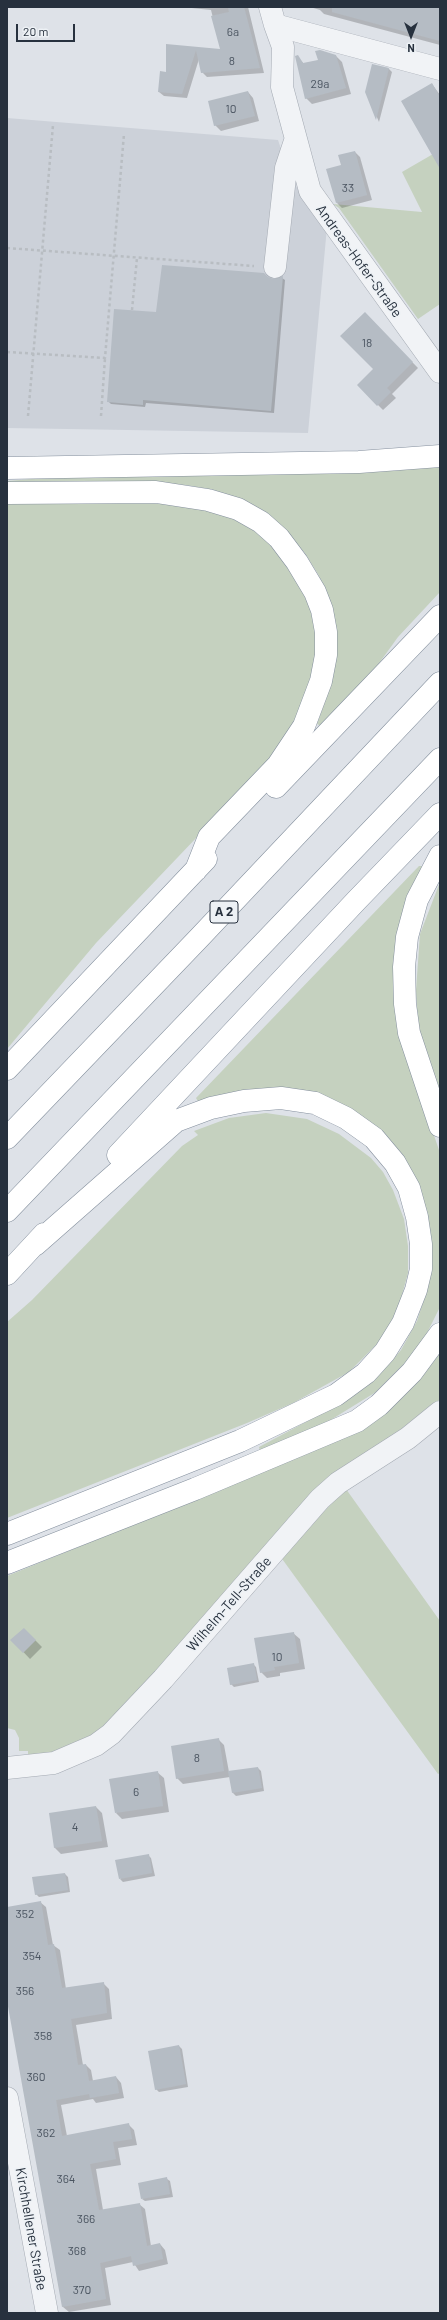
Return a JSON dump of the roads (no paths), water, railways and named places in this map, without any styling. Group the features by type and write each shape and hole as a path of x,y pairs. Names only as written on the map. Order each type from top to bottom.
{"highway":[{"path":"7,468 359,462 440,456"},
{"path":"7,493 156,492 189,496 238,509 261,522 279,538 297,562 315,592 322,610 326,632 326,655 321,681 304,726 278,765 209,838 196,870"},
{"path":"7,1069 440,616"},
{"name":"A 2","path":"7,1138 199,938 440,683"},
{"path":"7,1211 440,759"},
{"path":"7,1274 356,901 440,814"},
{"path":"440,856 417,900 407,937 404,967 404,1004 409,1033 440,1126"},
{"path":"7,1534 240,1441 336,1395 366,1373 385,1352 403,1324 416,1290 421,1269 421,1244 417,1217 409,1188 395,1163 374,1138 346,1118 315,1103 282,1098 244,1101 211,1108 176,1121 34,1245"},
{"path":"7,1563 195,1489 358,1420 380,1405 412,1372 440,1334"}],"street":[{"name":"Andreas-Hofer-Straße","path":"272,16 440,69"},
{"name":"Andreas-Hofer-Straße","path":"272,16 283,47 282,88 295,141 310,191 440,372"},
{"path":"275,267 286,168 295,141"},
{"name":"Wilhelm-Tell-Straße","path":"7,1768 54,1763 96,1745 110,1734 163,1679 320,1499 338,1483 408,1438 440,1412"},
{"name":"Kirchhellener Straße","path":"7,2098 46,2313"}]}
